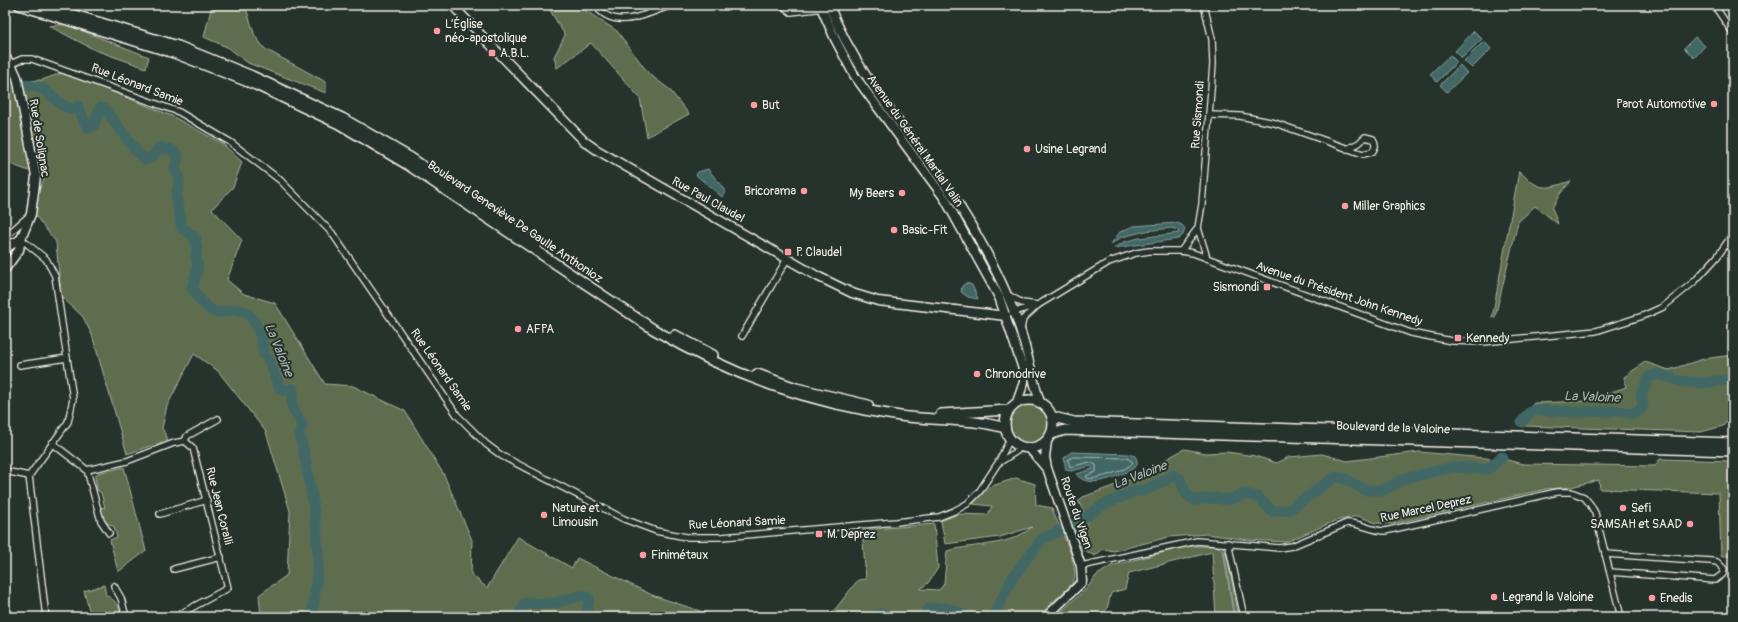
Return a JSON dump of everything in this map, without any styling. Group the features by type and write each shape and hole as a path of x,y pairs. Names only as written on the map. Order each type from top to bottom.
{"main road":[{"name":"Boulevard Geneviève De Gaulle Anthonioz","path":"19,5 174,53 256,85 339,124 408,165 653,329 683,346 740,374 772,387 851,408 901,416 977,421 1005,428"},
{"name":"Boulevard Geneviève De Gaulle Anthonioz","path":"41,5 178,46 252,76 342,118 411,158 656,324 732,364 796,388 833,398 886,408 943,414 1009,410"},
{"path":"1027,399 1040,402 1049,409 1053,417 1054,426 1049,437 1037,447 1019,447 1010,439 1005,428 1005,419 1009,410 1018,402 1027,399"},
{"name":"Boulevard de la Valoine","path":"1053,417 1074,422 1733,444"},
{"name":"Boulevard de la Valoine","path":"1049,437 1065,430 1733,451"}],"street":[{"name":"Rue Paul Claudel","path":"452,5 584,141 609,158 787,259 843,289 864,297 891,303 1006,316"},
{"path":"595,5 598,10 607,16 618,20 630,20 671,5"},
{"path":"782,5 791,12 823,6"},
{"name":"Rue Sismondi","path":"1204,5 1212,39 1213,64 1198,228 1207,258"},
{"path":"1714,5 1733,33"},
{"name":"Avenue du Général Martial Valin","path":"823,6 873,86 932,165 961,209 1015,314 1040,402"},
{"name":"Avenue du Général Martial Valin","path":"823,6 835,39 854,75 945,199 999,296 1024,372 1024,382 1018,402"},
{"path":"5,57 12,64"},
{"name":"Rue Léonard Samie","path":"12,64 22,59 32,59 179,112 251,157 280,180 332,233 457,415 486,444 502,456 624,519 656,531 672,535 722,537 939,517 967,504 979,492 998,463 1010,439"},
{"name":"Rue de Solignac","path":"5,270 19,250 21,240 31,214 36,176 17,77 12,64"},
{"path":"1209,115 1240,116 1275,123 1347,149 1369,154 1375,148 1375,143 1373,139 1365,137 1359,143 1347,149"},
{"path":"5,237 31,214"},
{"path":"1181,251 1198,228"},
{"name":"Avenue du Président John Kennedy","path":"1006,316 1028,313 1038,305 1109,262 1136,253 1162,250 1181,251 1207,258 1411,333 1452,341 1483,342 1596,331 1643,316 1663,307 1695,281 1717,257 1733,234"},
{"path":"5,251 10,246 21,240 46,260 55,276 73,399 68,422 29,476 46,617"},
{"path":"742,336 787,259"},
{"path":"1005,293 1022,303 1038,305"},
{"name":"Avenue du Président John Kennedy","path":"1015,314 1038,305"},
{"path":"1023,341 1021,325 1028,313"},
{"path":"20,365 67,358"},
{"path":"87,470 127,461 174,443 185,441 187,436 218,419"},
{"name":"Route du Vigen","path":"1049,437 1045,457 1047,468 1081,566"},
{"name":"Rue Jean Coralli","path":"182,613 228,588 194,448 185,441"},
{"path":"52,443 87,470 101,521 109,533"},
{"path":"998,463 1017,451 1019,447"},
{"name":"Route du Vigen","path":"1030,448 1047,468"},
{"path":"5,471 29,476"},
{"name":"Rue Marcel Deprez","path":"1081,566 1197,541 1279,548 1292,546 1347,523 1355,523 1372,530 1384,531 1540,495 1571,492 1584,497 1590,504 1610,572 1621,617"},
{"path":"160,514 207,500"},
{"path":"1228,543 1244,617"},
{"path":"1605,554 1718,562 1724,569 1723,574 1715,580 1610,572"},
{"path":"174,569 221,557"},
{"path":"1046,617 1082,582 1081,566"},
{"path":"114,586 121,598 126,617"}],"green space":[{"path":"212,5 245,5 255,36 265,49 326,82 326,93 248,63 229,48 204,37"},
{"path":"549,5 581,5 583,9 617,31 649,74 669,89 689,114 647,137 640,98 591,43 557,68 554,57 565,35 551,12"},
{"path":"65,24 149,57 146,68 95,50 49,26"},
{"path":"5,72 8,82 42,80 64,72 172,116 223,144 242,162 233,187 212,209 242,240 227,280 244,294 275,303 325,384 353,386 405,411 444,475 472,540 471,574 487,588 518,537 572,568 577,558 652,595 718,617 260,617 259,595 287,575 290,511 266,432 218,371 194,354 167,406 162,428 168,440 127,454 92,335 83,317 61,296 56,242 30,209 45,177 5,162"},
{"path":"1519,171 1532,182 1543,187 1554,186 1571,181 1560,194 1552,208 1558,224 1535,206 1518,222 1495,317 1492,318"},
{"path":"1733,355 1733,414 1723,426 1701,432 1524,426 1520,419 1534,403 1586,401 1626,387 1624,377 1645,362 1669,370 1703,359"},
{"path":"1029,403 1044,409 1050,424 1044,439 1029,445 1014,439 1008,424 1014,409"},
{"path":"1184,449 1206,453 1226,452 1255,456 1277,463 1289,457 1322,454 1347,461 1419,452 1507,460 1523,464 1655,466 1660,459 1733,461 1733,556 1721,556 1719,493 1600,489 1599,480 1571,487 1546,489 1392,524 1376,523 1358,516 1335,521 1286,542 1248,540 1207,534 1169,537 1114,551 1103,549 1095,556 1082,549 1074,528 1089,522 1078,501 1083,497 1132,479"},
{"path":"124,467 146,551 118,572 110,540 117,537 114,527 104,521 100,507 105,508 101,493 97,490 95,476 98,473"},
{"path":"1016,478 1035,484 1036,505 1052,508 1068,546 1074,568 1075,577 1072,584 1064,593 1047,607 1040,617 829,617 858,580 866,579 862,530 934,524 938,568 928,583 920,589 939,590 944,584 947,551 1002,542 1022,534 1032,527 1000,537 945,544 941,521 958,514 988,515 992,506 973,504 989,487"},
{"path":"1188,546 1217,546 1226,552 1239,617 1216,617 1212,552 1129,573 1125,589 1111,593 1107,609 1100,617 1055,617 1088,587 1096,576 1111,566"},
{"path":"104,585 106,595 117,604 122,617 91,617 84,591"}],"water":[{"path":"1474,31 1482,39 1462,58 1455,51"},
{"path":"1695,37 1705,46 1694,58 1684,48"},
{"path":"1484,41 1491,49 1472,68 1464,61"},
{"path":"1450,55 1457,62 1437,82 1430,74"},
{"path":"1460,65 1467,73 1447,92 1440,85"},
{"path":"708,169 726,192 722,197 696,175 698,172"},
{"path":"1177,223 1182,225 1185,229 1183,235 1178,239 1114,248 1124,242 1139,238 1179,233 1178,230 1171,228 1146,231 1122,237 1111,244 1120,232 1133,226"},
{"path":"966,283 972,285 978,299 968,297 961,292 962,286"},
{"path":"1071,452 1128,454 1135,456 1137,465 1132,469 1111,478 1095,482 1088,481 1081,479 1076,474 1093,469 1091,466 1071,471 1066,470 1064,458"}],"waterway":[{"name":"La Valoine","path":"5,84 35,86 44,90 66,107 71,109 78,106 84,121 89,128 94,125 100,108 105,109 136,151 146,160 152,157 160,147 172,150 178,155 175,168 179,179 176,197 181,227 195,237 197,248 196,256 198,267 192,288 204,305 215,312 237,310 243,311 249,315 260,334 264,354 272,366 278,385 281,390 293,389 292,406 302,425 300,434 312,495 316,525 318,556 312,617"},
{"name":"La Valoine","path":"1522,422 1529,413 1535,410 1576,412 1619,411 1633,414 1640,410 1643,405 1641,395 1649,377 1658,374 1680,381 1702,383 1733,379"},
{"name":"La Valoine","path":"993,617 1013,577 1042,539 1077,523 1103,505 1135,491 1146,490 1175,475 1180,479 1186,493 1194,500 1216,498 1228,500 1245,494 1258,497 1272,511 1289,510 1335,477 1343,478 1365,490 1383,490 1406,478 1454,467 1488,469 1502,457"},
{"path":"1223,547 1234,617"},
{"name":"La Valoine","path":"518,617 525,603 551,604 583,595 589,598 586,617"},
{"name":"La Valoine","path":"924,617 929,609 939,608 953,610 966,617"},
{"name":"La Valoine","path":"873,617 880,614 890,617"}],"place":[{"name":"L’Église néo-apostolique","path":"437,31"},
{"name":"A.B.L.","path":"492,53"},
{"name":"Parot Automotive","path":"1714,104"},
{"name":"But","path":"754,105"},
{"name":"Usine Legrand","path":"1027,149"},
{"name":"Bricorama","path":"804,191"},
{"name":"My Beers","path":"902,193"},
{"name":"Miller Graphics","path":"1345,206"},
{"name":"Basic-Fit","path":"894,230"},
{"name":"P. Claudel","path":"788,252"},
{"name":"Sismondi","path":"1267,287"},
{"name":"AFPA","path":"518,329"},
{"name":"Kennedy","path":"1458,338"},
{"name":"Chronodrive","path":"977,374"},
{"name":"Sefi","path":"1623,508"},
{"name":"Nature et Limousin","path":"544,515"},
{"name":"SAMSAH et SAAD","path":"1690,524"},
{"name":"M. Deprez","path":"819,534"},
{"name":"Finimétaux","path":"643,555"},
{"name":"Legrand la Valoine","path":"1494,597"},
{"name":"Enedis","path":"1652,598"}]}
